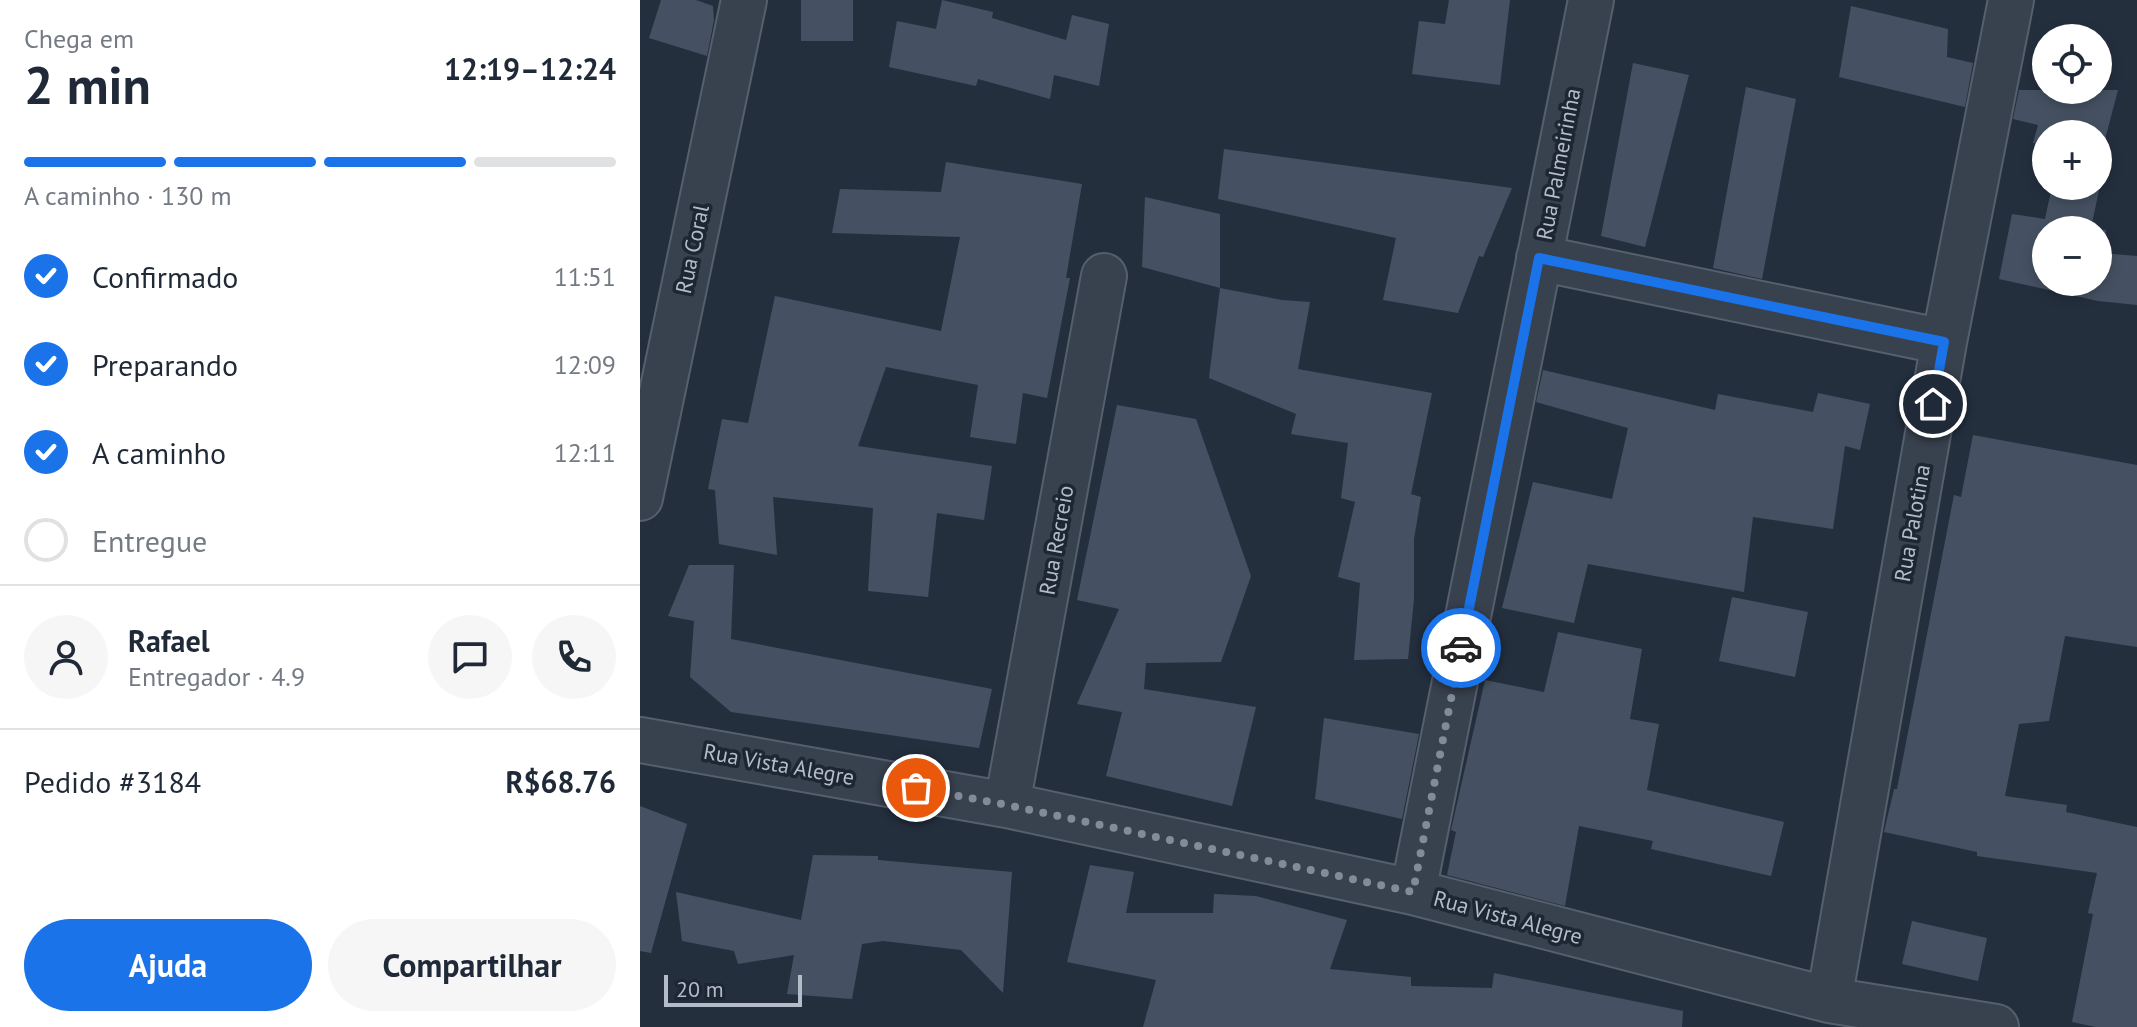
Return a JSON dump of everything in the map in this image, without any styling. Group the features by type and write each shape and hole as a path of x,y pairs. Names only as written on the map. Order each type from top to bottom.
{"street":[{"name":"Rua Coral","path":"640,498 744,0"},
{"name":"Rua Palmeirinha","path":"1413,892 1591,0"},
{"name":"Rua Palotina","path":"1829,1000 1944,342 2011,0"},
{"path":"1539,258 1944,342"},
{"name":"Rua Recreio","path":"1007,805 1104,276"},
{"name":"Rua Vista Alegre","path":"640,740 1007,805 1413,892 1829,1000 1996,1027"}],"building":[{"path":"661,0 696,0 713,6 714,20 707,56 649,38"},
{"path":"801,0 853,0 853,41 801,41"},
{"path":"942,0 993,12 992,18 1066,40 1072,15 1109,24 1099,86 1054,75 1050,99 978,79 976,86 889,67 897,21 936,29"},
{"path":"1449,0 1510,0 1500,85 1412,74 1419,21 1445,24"},
{"path":"1851,6 1948,29 1947,57 1973,63 1965,107 1839,77"},
{"path":"1633,63 1689,75 1645,247 1601,236"},
{"path":"1746,87 1796,99 1762,279 1713,268"},
{"path":"2019,90 2032,90 2032,104 2112,104 2112,90 2118,90 2110,120 2032,120 2032,124 2013,119"},
{"path":"1224,149 1512,188 1483,257 1479,256 1458,313 1383,300 1396,238 1218,199"},
{"path":"946,162 1082,184 1066,278 1070,278 1047,398 1023,393 1016,444 970,437 978,385 886,367 858,446 992,466 984,520 937,513 928,597 868,591 873,508 773,497 777,555 719,544 715,490 708,489 722,419 748,423 775,296 941,331 960,237 832,233 840,189 941,192"},
{"path":"1145,197 1220,214 1220,288 1142,267"},
{"path":"2049,200 2097,200 2094,216 2046,216"},
{"path":"2012,214 2032,217 2032,286 1999,279"},
{"path":"2112,254 2137,256 2137,305 2076,296 2112,296"},
{"path":"1220,288 1310,302 1298,369 1432,393 1411,494 1421,497 1414,539 1414,599 1408,659 1354,660 1360,583 1338,577 1355,502 1341,498 1348,443 1291,434 1296,414 1209,378"},
{"path":"1543,370 1715,410 1718,394 1813,412 1818,393 1870,404 1860,450 1845,446 1833,529 1753,517 1744,592 1588,564 1574,623 1502,608 1533,482 1612,499 1628,428 1536,402"},
{"path":"1117,405 1196,419 1251,576 1221,662 1146,663 1144,689 1256,707 1232,806 1106,776 1122,712 1077,704 1119,609 1077,600"},
{"path":"1973,435 2137,465 2137,647 2065,636 2049,721 2019,724 2005,796 2067,805 2066,812 2137,827 2137,1027 2096,1027 2072,1022 2093,914 2088,913 2097,873 1977,856 1977,852 1884,832 1894,789 1897,789 1954,495 1961,497"},
{"path":"689,565 734,565 731,639 992,689 979,748 731,712 690,677 694,621 668,616"},
{"path":"1732,597 1808,612 1795,677 1719,661"},
{"path":"1558,632 1642,649 1630,719 1659,724 1647,790 1784,822 1771,876 1651,849 1653,841 1579,826 1565,906 1447,875 1456,832 1451,830 1485,680 1544,692"},
{"path":"1324,718 1419,734 1402,819 1315,799"},
{"path":"640,806 687,824 651,953 640,951"},
{"path":"813,855 878,856 878,860 1012,872 1003,993 961,950 883,941 862,944 852,999 787,994 794,955 738,964 734,951 682,941 676,892 801,920"},
{"path":"1090,865 1134,872 1126,913 1213,913 1214,894 1256,896 1347,920 1330,969 1411,977 1411,986 1492,988 1494,973 1683,1011 1682,1027 1143,1027 1156,980 1067,962"},
{"path":"1912,921 1987,938 1978,981 1902,964"}],"way so far":[{"path":"916,788 1413,892 1461,648"}],"route":[{"path":"1461,648 1539,258 1944,342 1933,404"}]}
